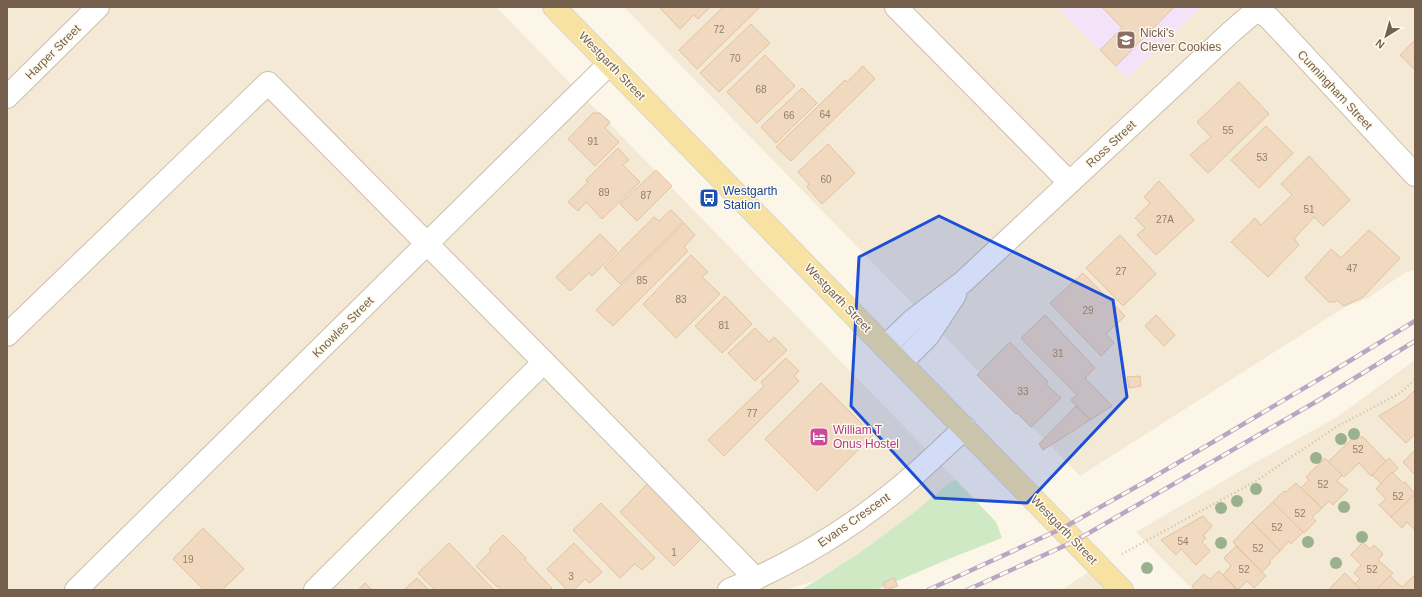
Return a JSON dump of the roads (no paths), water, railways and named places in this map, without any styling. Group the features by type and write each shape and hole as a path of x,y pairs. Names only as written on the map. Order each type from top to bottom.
{"main road":[{"name":"Westgarth Street","path":"554,7 1120,589"}],"street":[{"name":"Harper Street","path":"7,97 98,7"},
{"path":"896,7 1069,182"},
{"name":"Ross Street","path":"885,347 913,320 963,282 1257,8"},
{"name":"Cunningham Street","path":"1257,8 1269,18 1415,175"},
{"name":"Knowles Street","path":"76,590 609,64"},
{"path":"7,336 268,83 756,579"},
{"name":"Ross Street","path":"901,363 928,336 963,282"},
{"path":"315,590 544,362"},
{"name":"Evans Crescent","path":"729,590 756,579 816,546 856,521 899,488 965,428"}],"railway":[{"path":"928,590 1063,528 1152,478 1415,321"},
{"path":"967,590 1075,541 1319,400 1415,341"}],"place":[{"name":"Nicki's Clever Cookies","path":"1126,40"},
{"name":"Westgarth Station","path":"709,198"},
{"name":"William T Onus Hostel","path":"819,437"}]}
